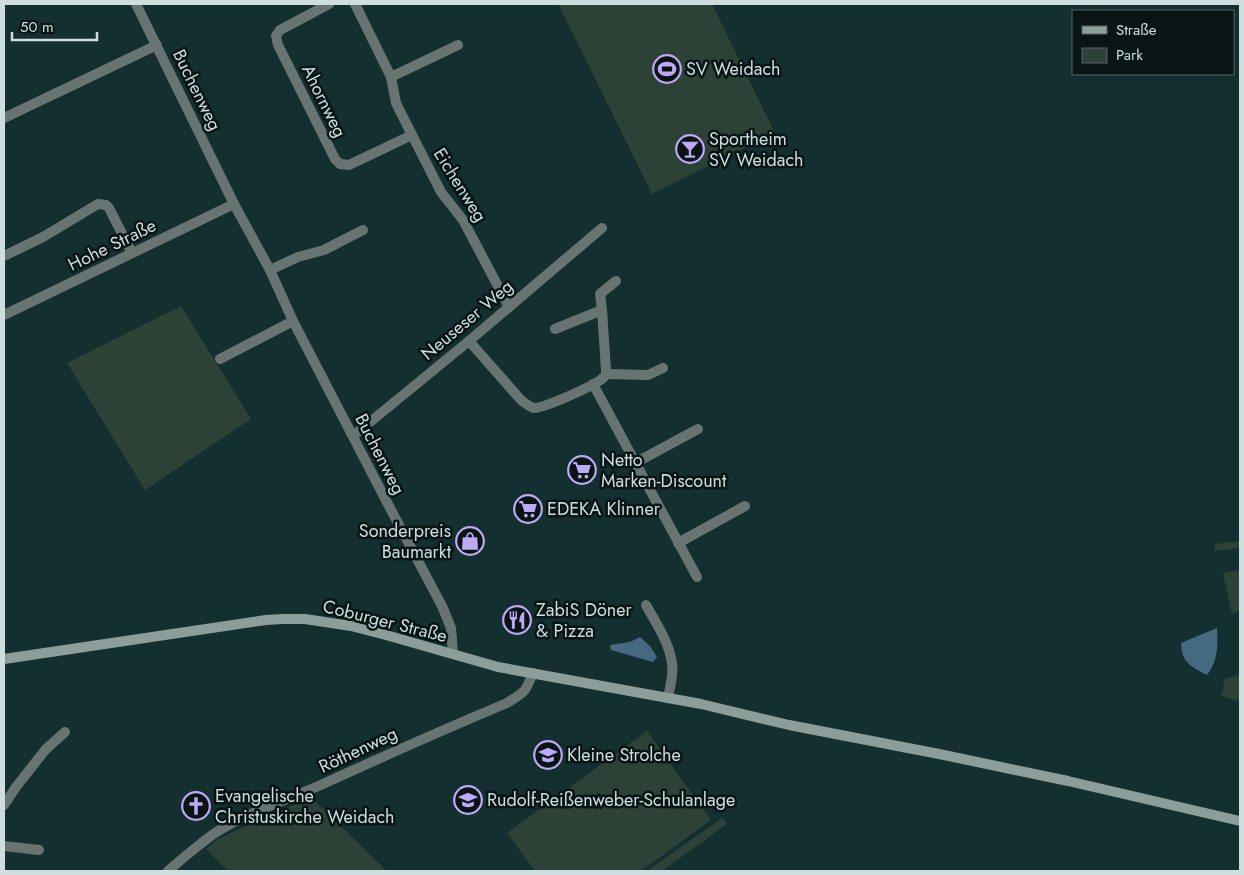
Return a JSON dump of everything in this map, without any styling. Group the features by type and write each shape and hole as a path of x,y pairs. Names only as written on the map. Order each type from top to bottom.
{"main road":[{"name":"Coburger Straße","path":"4,659 282,619 326,622 386,635 498,667 701,704 769,721 1059,779 1240,821"}],"street":[{"name":"Buchenweg","path":"136,4 234,204 270,270 293,321 442,606 451,628 452,654"},
{"name":"Ahornweg","path":"330,4 280,30 276,36 278,44 335,158 340,164 349,165 412,135"},
{"name":"Eichenweg","path":"354,4 391,77 396,103 441,192 463,220 509,307"},
{"path":"4,118 156,44"},
{"path":"391,77 458,45"},
{"path":"4,256 43,237 98,204 106,205 109,208 132,253"},
{"name":"Hohe Straße","path":"4,315 234,204"},
{"name":"Neuseser Weg","path":"353,436 602,228"},
{"path":"270,270 298,257 324,250 363,230"},
{"path":"469,341 521,400 529,406 539,408 557,402 600,380 606,374 600,294 616,281"},
{"path":"555,329 602,310"},
{"path":"220,359 293,321"},
{"path":"606,374 648,375 663,368"},
{"path":"592,384 697,577"},
{"path":"636,463 698,429"},
{"path":"678,543 745,506"},
{"path":"646,605 666,643 672,661 668,698"},
{"name":"Röthenweg","path":"168,871 216,833 239,820 507,702 523,693 532,673"},
{"path":"4,805 46,749 65,732"},
{"path":"4,846 39,850"}],"green space":[{"name":"SV Weidach","path":"558,4 712,4 775,133 652,194"},
{"path":"181,306 251,419 145,490 67,363"},
{"path":"1240,541 1240,548 1215,551 1215,544"},
{"path":"1240,570 1240,611 1232,614 1223,573"},
{"path":"1240,674 1240,702 1221,696 1225,679"},
{"path":"647,731 711,820 641,871 535,871 507,833"},
{"path":"311,797 387,871 228,871 206,849 218,839"},
{"path":"722,818 727,824 662,871 647,871"}],"water":[{"path":"1217,628 1215,658 1207,675 1188,664 1183,656 1181,643"},
{"path":"640,637 650,646 657,657 653,662 611,650 610,645 630,642"}],"place":[{"name":"SV Weidach","path":"667,69"},
{"name":"Sportheim SV Weidach","path":"690,149"},
{"name":"Netto Marken-Discount","path":"582,470"},
{"name":"EDEKA Klinner","path":"528,509"},
{"name":"Sonderpreis Baumarkt","path":"470,541"},
{"name":"ZabiS Döner & Pizza","path":"517,620"},
{"name":"Kleine Strolche","path":"548,755"},
{"name":"Rudolf-Reißenweber-Schulanlage","path":"468,800"},
{"name":"Evangelische Christuskirche Weidach","path":"196,806"}]}
